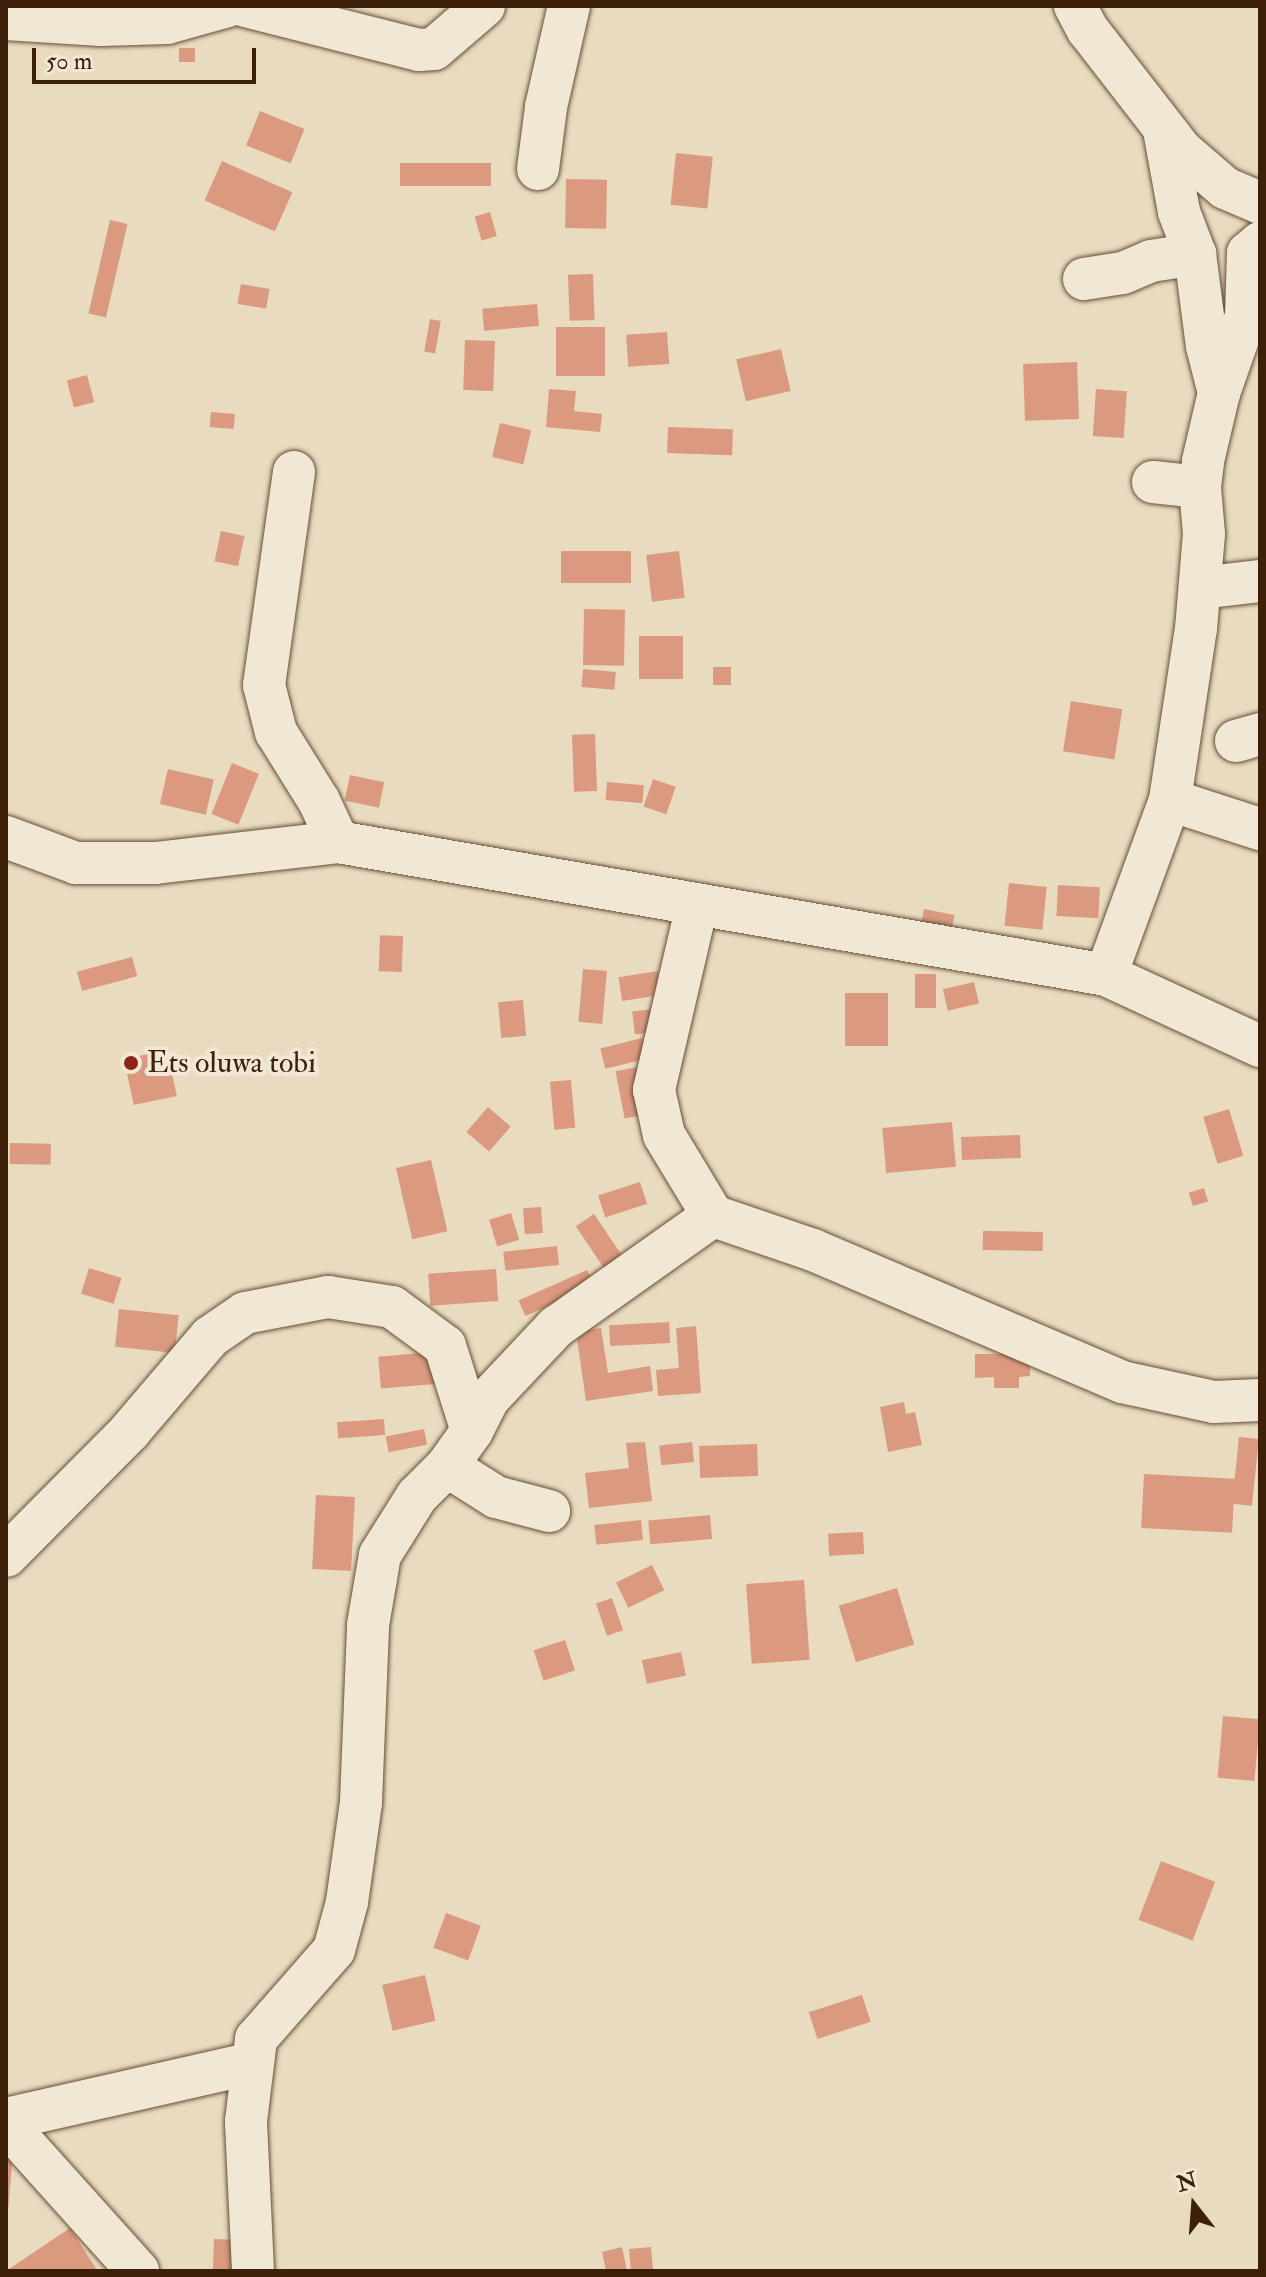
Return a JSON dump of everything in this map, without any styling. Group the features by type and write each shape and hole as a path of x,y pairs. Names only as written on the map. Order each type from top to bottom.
{"street":[{"path":"6,19 101,25 167,23 228,6"},
{"path":"245,6 419,50 434,49 484,6"},
{"path":"538,169 546,107 569,6"},
{"path":"1075,6 1088,30 1182,151 1242,195 1256,249 1253,317 1219,393 1200,487 1204,534 1200,588 1170,800 1106,975"},
{"path":"1164,130 1179,212 1195,254 1207,346 1219,393"},
{"path":"1084,279 1123,273 1151,261 1195,254"},
{"path":"294,472 264,685 276,732 319,801 338,842"},
{"path":"1153,482 1200,487"},
{"path":"1200,588 1260,581"},
{"path":"1170,800 1260,829"},
{"path":"6,837 76,863 155,863 338,842 1106,975 1260,1046"},
{"path":"697,905 654,1090 664,1135 713,1216 813,1250 1122,1382 1214,1402 1260,1400"},
{"path":"253,2271 246,2121 256,2039 334,1950 347,1902 361,1802 368,1625 380,1555 417,1496 447,1466 472,1431 489,1398 556,1327 713,1216"},
{"path":"6,1556 129,1432 210,1337 245,1313 328,1297 392,1307 445,1346 472,1431"},
{"path":"447,1466 496,1497 549,1511"},
{"path":"138,2271 6,2121 252,2063"}],"building":[{"path":"179,48 195,48 195,62 179,62"},
{"path":"260,111 305,129 291,163 246,145"},
{"path":"676,153 713,157 707,209 671,205"},
{"path":"222,161 292,192 275,232 205,200"},
{"path":"400,163 491,163 491,186 400,186"},
{"path":"566,179 607,180 606,229 565,228"},
{"path":"490,212 497,236 482,240 475,216"},
{"path":"110,220 128,224 106,318 88,314"},
{"path":"593,274 595,320 570,321 568,275"},
{"path":"241,284 270,289 266,309 238,304"},
{"path":"537,304 539,326 484,331 482,309"},
{"path":"430,319 441,321 435,353 424,351"},
{"path":"556,327 605,327 605,376 556,376"},
{"path":"667,332 669,364 628,367 626,335"},
{"path":"465,340 495,341 493,391 463,390"},
{"path":"781,349 791,391 746,401 736,359"},
{"path":"1077,362 1079,419 1025,421 1023,364"},
{"path":"87,375 94,402 74,407 67,380"},
{"path":"549,389 576,391 574,411 602,414 600,432 546,427"},
{"path":"1096,389 1127,391 1124,438 1093,436"},
{"path":"211,412 235,414 234,429 210,427"},
{"path":"500,423 531,430 523,464 492,457"},
{"path":"668,427 733,429 732,455 667,453"},
{"path":"221,531 244,536 238,566 215,561"},
{"path":"561,551 631,551 631,583 561,583"},
{"path":"679,551 685,598 652,602 646,555"},
{"path":"584,609 625,610 624,666 583,665"},
{"path":"639,636 683,636 683,679 639,679"},
{"path":"713,667 731,667 731,685 713,685"},
{"path":"583,669 616,672 614,690 581,687"},
{"path":"1071,701 1122,709 1114,760 1063,751"},
{"path":"595,734 597,791 574,792 572,735"},
{"path":"232,763 259,774 238,825 211,814"},
{"path":"168,769 214,780 206,815 160,804"},
{"path":"350,775 384,782 379,808 345,800"},
{"path":"653,779 676,787 666,814 644,806"},
{"path":"607,782 644,785 642,803 605,800"},
{"path":"1009,883 1047,887 1042,930 1005,926"},
{"path":"1058,885 1100,887 1098,918 1056,916"},
{"path":"924,909 954,915 949,943 918,937"},
{"path":"380,935 403,936 402,972 379,971"},
{"path":"132,957 137,976 82,991 77,972"},
{"path":"583,969 607,971 602,1024 578,1022"},
{"path":"658,971 662,995 622,1001 618,977"},
{"path":"915,974 936,974 936,1008 915,1008"},
{"path":"974,982 979,1003 948,1011 943,989"},
{"path":"845,993 888,993 888,1046 845,1046"},
{"path":"523,1000 526,1036 501,1038 498,1002"},
{"path":"653,1009 656,1032 635,1034 632,1012"},
{"path":"642,1038 647,1058 605,1069 600,1048"},
{"path":"167,1050 177,1096 134,1105 124,1059"},
{"path":"643,1066 652,1113 625,1118 616,1071"},
{"path":"571,1080 575,1128 554,1130 550,1082"},
{"path":"488,1107 511,1127 489,1152 466,1132"},
{"path":"1229,1109 1243,1156 1218,1164 1203,1117"},
{"path":"952,1122 956,1167 886,1173 882,1128"},
{"path":"1020,1135 1021,1158 962,1160 961,1137"},
{"path":"10,1143 51,1144 51,1165 10,1164"},
{"path":"431,1160 447,1231 412,1239 396,1168"},
{"path":"640,1182 647,1204 605,1217 598,1196"},
{"path":"1204,1188 1208,1201 1193,1206 1189,1193"},
{"path":"541,1207 543,1233 525,1234 523,1208"},
{"path":"511,1213 519,1240 497,1247 489,1220"},
{"path":"594,1214 622,1255 604,1268 576,1226"},
{"path":"983,1231 1043,1232 1043,1251 983,1250"},
{"path":"557,1246 559,1265 505,1271 503,1252"},
{"path":"89,1268 122,1278 114,1304 81,1294"},
{"path":"496,1269 498,1301 430,1306 428,1274"},
{"path":"587,1270 594,1286 525,1316 518,1301"},
{"path":"119,1309 179,1315 175,1353 115,1347"},
{"path":"669,1322 670,1343 610,1346 609,1325"},
{"path":"696,1326 701,1393 658,1396 656,1370 679,1368 676,1328"},
{"path":"601,1328 608,1373 650,1366 653,1391 586,1401 576,1332"},
{"path":"432,1352 435,1384 381,1389 378,1357"},
{"path":"975,1354 1030,1354 1030,1376 1019,1377 1019,1388 994,1388 994,1377 975,1378"},
{"path":"904,1402 906,1414 915,1412 922,1445 888,1452 880,1407"},
{"path":"384,1419 385,1435 338,1438 337,1422"},
{"path":"424,1429 427,1445 389,1452 386,1436"},
{"path":"1239,1437 1259,1439 1252,1506 1232,1504"},
{"path":"645,1442 652,1501 589,1508 585,1473 629,1468 626,1443"},
{"path":"692,1442 694,1462 661,1465 659,1445"},
{"path":"757,1444 758,1476 700,1478 699,1446"},
{"path":"1144,1474 1235,1479 1232,1533 1141,1528"},
{"path":"316,1495 355,1497 351,1571 312,1569"},
{"path":"710,1515 712,1539 650,1544 648,1520"},
{"path":"641,1520 643,1540 596,1545 594,1525"},
{"path":"863,1532 864,1554 829,1556 828,1534"},
{"path":"652,1565 664,1590 628,1608 616,1583"},
{"path":"804,1580 810,1660 752,1664 746,1584"},
{"path":"897,1588 914,1644 856,1662 839,1606"},
{"path":"612,1598 623,1630 607,1636 596,1604"},
{"path":"565,1640 575,1670 544,1681 534,1650"},
{"path":"681,1652 686,1675 647,1684 642,1660"},
{"path":"1223,1716 1260,1719 1254,1781 1218,1778"},
{"path":"1161,1861 1215,1882 1193,1941 1138,1920"},
{"path":"446,1913 481,1926 468,1960 433,1948"},
{"path":"425,1975 436,2021 393,2031 382,1985"},
{"path":"862,1995 871,2022 817,2039 809,2012"},
{"path":"6,2140 14,2141 8,2211 6,2211"},
{"path":"70,2228 97,2270 6,2271"},
{"path":"214,2239 244,2240 243,2270 213,2269"},
{"path":"622,2247 627,2271 606,2271 602,2252"},
{"path":"651,2247 653,2271 631,2271 629,2249"}],"place":[{"name":"Ets oluwa tobi","path":"131,1063"}]}
